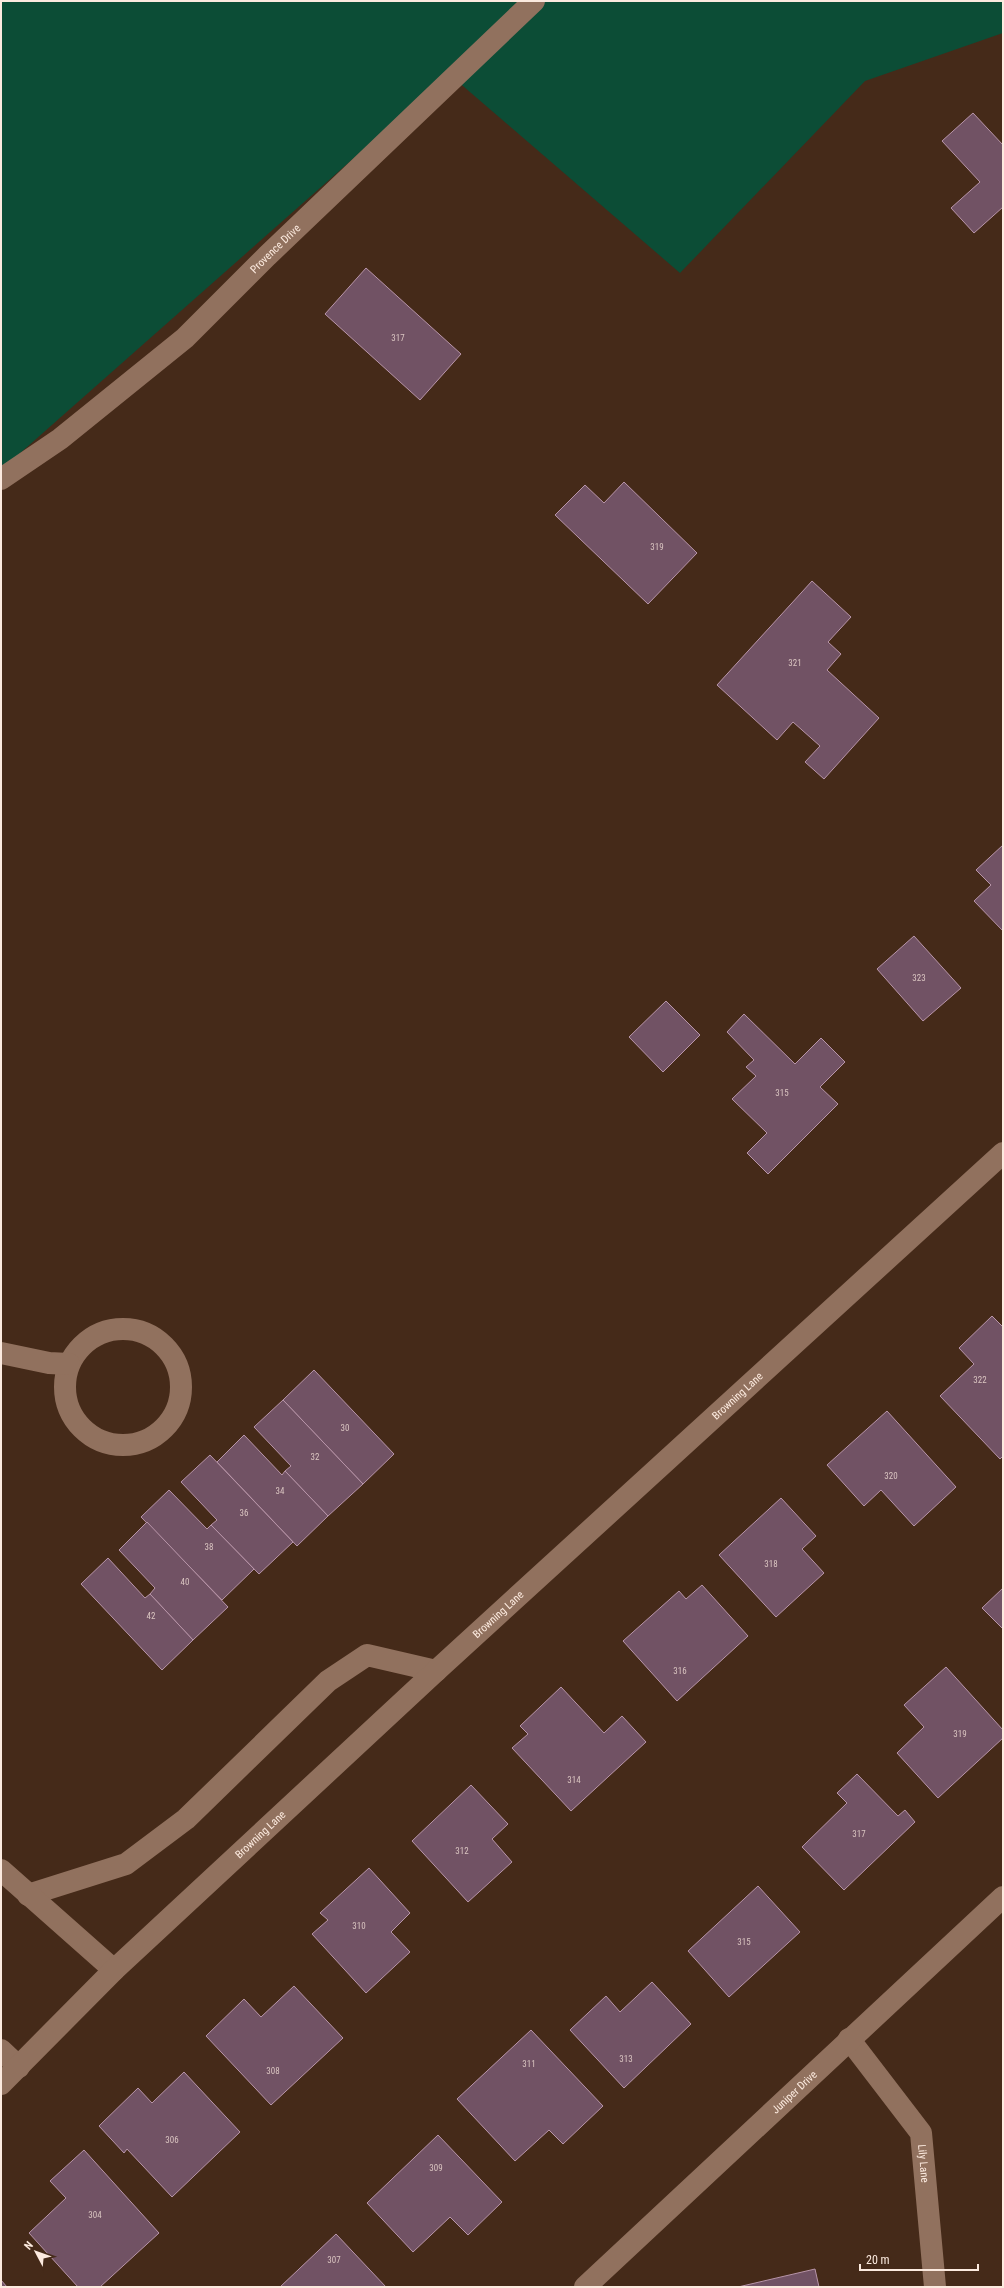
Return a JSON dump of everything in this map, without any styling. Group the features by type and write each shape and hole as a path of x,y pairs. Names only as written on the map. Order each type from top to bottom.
{"street":[{"name":"Provence Drive","path":"1,479 60,439 185,338 268,256 534,1"},
{"name":"Browning Lane","path":"1,2084 114,1970 436,1671 1003,1153"},
{"path":"116,1328 146,1332 170,1351 182,1379 178,1410 159,1434 145,1440 130,1446 100,1442 76,1423 64,1395 68,1364 87,1340 116,1328"},
{"path":"1,1353 49,1363 68,1364"},
{"path":"28,1896 126,1864 186,1818 328,1681 367,1656 436,1671"},
{"path":"1,1870 28,1896 114,1970"},
{"name":"Juniper Drive","path":"585,2287 849,2039 1003,1897"},
{"name":"Lily Lane","path":"849,2039 921,2133 935,2287"},
{"path":"1,2050 19,2067"}],"green space":[{"path":"1,1 1003,1 1003,33 865,81 680,273 449,74 1,470"}],"building":[{"path":"973,113 1003,145 1003,207 974,233 951,208 980,182 942,141"},
{"path":"366,268 461,354 420,400 325,314"},
{"path":"624,482 697,553 648,604 555,515 585,485 604,503"},
{"path":"812,581 851,617 828,642 841,654 827,670 879,718 824,779 805,762 820,746 793,722 777,740 717,685"},
{"path":"1003,845 1003,931 974,901 991,885 976,870"},
{"path":"914,936 961,988 923,1021 877,969"},
{"path":"666,1001 700,1035 663,1072 629,1037"},
{"path":"744,1014 795,1064 821,1038 845,1062 820,1087 838,1104 768,1174 747,1153 767,1133 732,1099 756,1076 746,1067 754,1060 727,1032"},
{"path":"992,1316 1003,1327 1003,1456 1000,1459 940,1396 974,1364 959,1348"},
{"path":"314,1370 394,1454 363,1484 283,1400"},
{"path":"283,1400 363,1484 328,1516 285,1471 291,1466 254,1427"},
{"path":"887,1411 956,1487 914,1526 881,1490 864,1506 827,1465"},
{"path":"244,1435 282,1475 285,1471 328,1516 297,1546 217,1462"},
{"path":"210,1455 293,1542 259,1574 211,1525 217,1520 181,1482"},
{"path":"169,1490 207,1529 211,1525 254,1569 222,1600 141,1517"},
{"path":"781,1498 816,1536 802,1549 824,1573 776,1617 719,1555"},
{"path":"147,1522 228,1607 193,1640 150,1594 155,1588 119,1550"},
{"path":"108,1558 145,1598 150,1594 193,1640 162,1670 81,1584"},
{"path":"702,1585 748,1636 677,1701 623,1641 679,1591 686,1599"},
{"path":"1003,1588 1003,1629 982,1608"},
{"path":"946,1667 1003,1730 1003,1738 938,1798 897,1753 924,1727 904,1705"},
{"path":"561,1687 604,1733 622,1716 646,1742 571,1811 512,1748 528,1734 520,1726"},
{"path":"857,1774 898,1816 905,1810 915,1822 844,1890 802,1847 847,1803 837,1793"},
{"path":"471,1785 508,1824 492,1839 512,1862 468,1902 412,1841"},
{"path":"369,1868 410,1913 391,1932 410,1952 366,1993 312,1934 328,1920 320,1913"},
{"path":"758,1886 800,1932 729,1997 688,1951"},
{"path":"652,1982 691,2024 624,2088 570,2030 606,1996 620,2012"},
{"path":"294,1986 343,2038 271,2105 206,2036 244,1999 261,2017"},
{"path":"531,2030 603,2106 563,2144 549,2130 515,2161 457,2099"},
{"path":"184,2072 240,2132 172,2197 127,2149 124,2153 99,2126 138,2088 152,2103"},
{"path":"438,2135 502,2202 468,2235 450,2217 413,2252 367,2203"},
{"path":"84,2150 159,2233 100,2287 78,2287 29,2233 66,2198 50,2181"},
{"path":"336,2234 386,2287 280,2287"},
{"path":"815,2269 819,2287 738,2287"},
{"path":"1,2280 7,2287 1,2287"}]}
